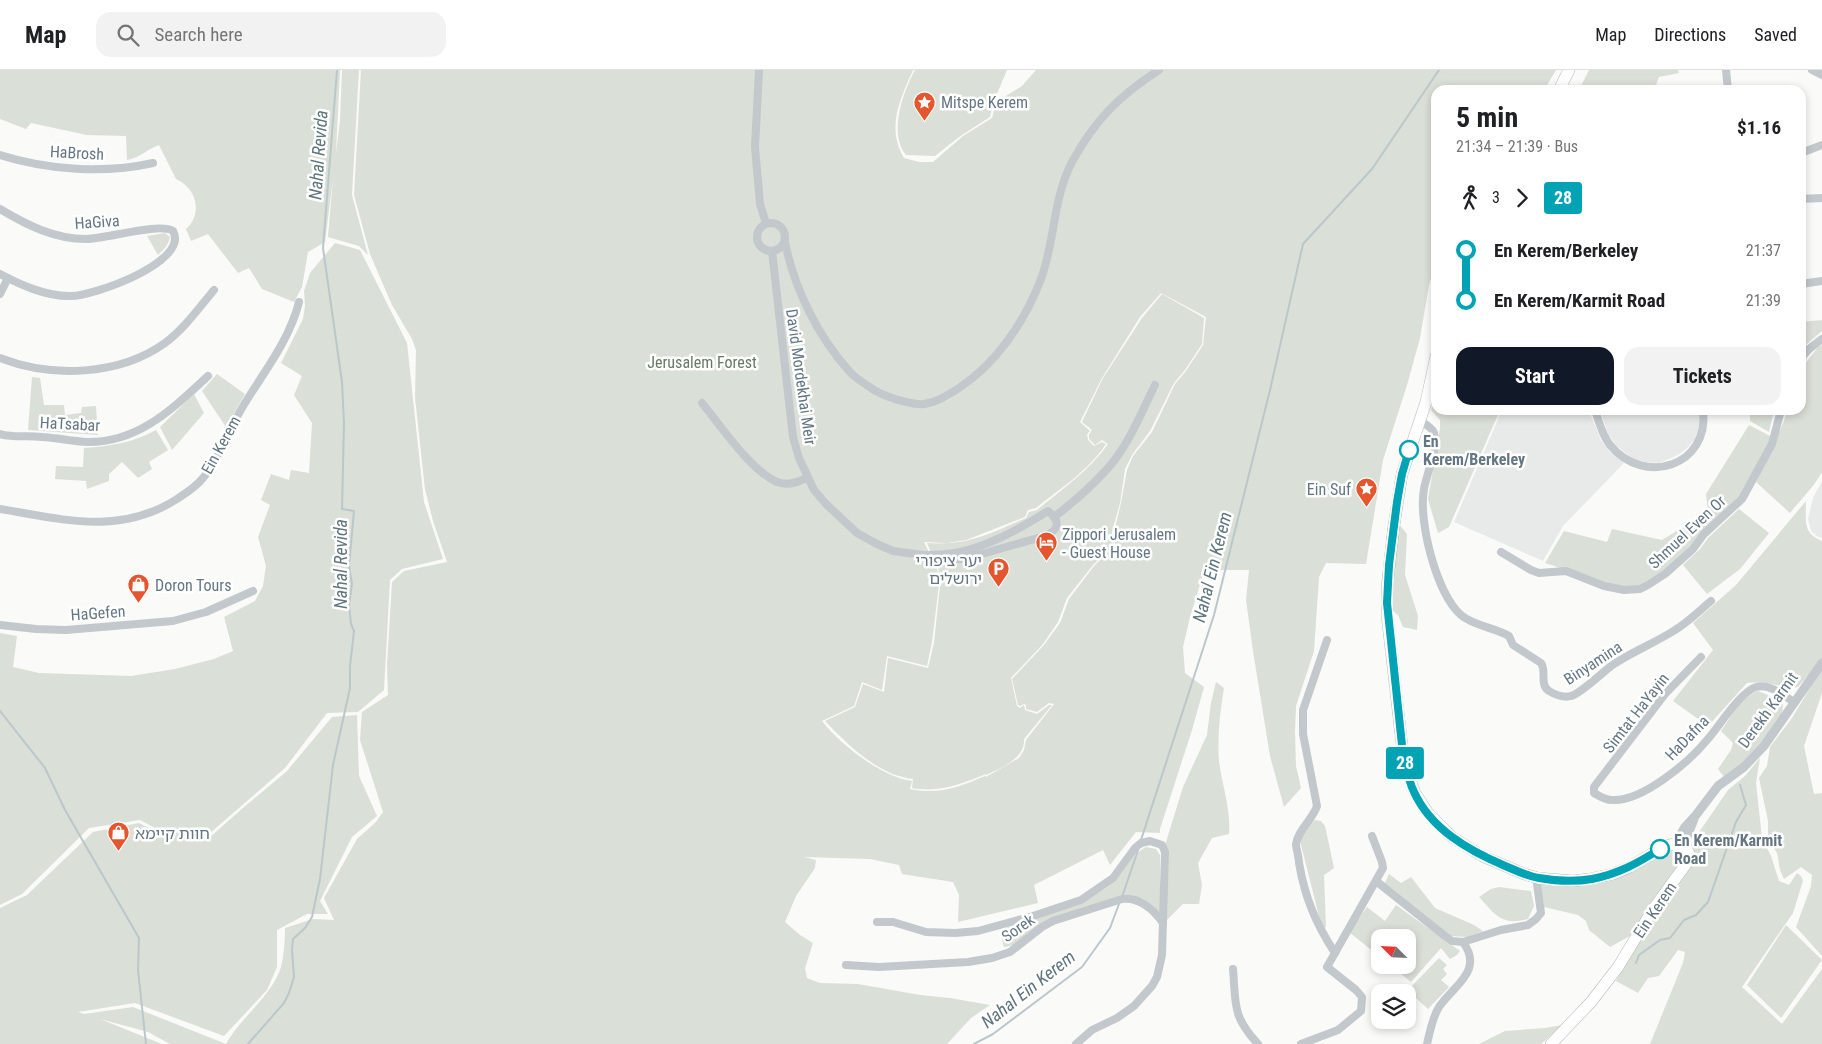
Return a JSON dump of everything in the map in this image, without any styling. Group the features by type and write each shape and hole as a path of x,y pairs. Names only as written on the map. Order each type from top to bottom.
{"main road":[{"path":"1562,85 1569,70"},
{"path":"1431,379 1426,402 1402,474 1387,588 1389,628 1406,768 1415,793 1428,813 1452,837 1482,856 1538,878 1574,880 1607,876 1630,868 1661,848 1679,845"},
{"name":"Ein Kerem","path":"1551,1044 1591,1002 1618,967 1652,911 1686,864 1689,851 1679,845"}],"street":[{"path":"759,70 756,148 760,204 766,223"},
{"path":"784,242 779,248 772,251 763,249 756,237 759,228 771,222 780,225 785,233 784,242 808,310 828,344 851,374 876,392 914,404 925,404 946,397 969,382 985,368 1005,344 1032,301 1048,258 1063,180 1072,161 1110,107 1122,96 1159,70"},
{"path":"1726,70 1728,85"},
{"path":"1812,70 1822,75"},
{"path":"1806,151 1822,145"},
{"name":"HaBrosh","path":"0,155 34,163 75,168 114,168 153,163"},
{"path":"1806,199 1822,198"},
{"name":"HaGiva","path":"0,209 40,230 67,238 95,239 150,229 172,229 175,234 174,245 155,264 131,278 87,295 49,294 8,278"},
{"name":"David Mordekhai Meir","path":"772,251 793,437 808,478 814,490 826,504 857,533 893,551 954,559 964,559 1045,536 1054,532 1057,527 1054,517 1048,511 996,540 955,553 924,555"},
{"path":"0,274 8,278 0,294"},
{"path":"1806,283 1822,281"},
{"path":"0,358 21,365 61,370 81,370 119,364 144,355 165,343 214,290"},
{"name":"Ein Kerem","path":"0,509 79,521 119,521 158,510 188,492 201,481 210,469 239,413 279,349 299,302"},
{"path":"1806,352 1822,339"},
{"name":"HaTsabar","path":"0,434 86,442 121,438 160,419 208,376"},
{"path":"1054,517 1080,497 1110,466 1130,435 1155,386"},
{"path":"702,403 730,438 760,470 778,482 792,484 808,478"},
{"path":"1597,415 1604,437 1619,455 1638,466 1661,468 1681,461 1696,446 1703,429 1703,415"},
{"name":"Shmuel Even Or","path":"1501,552 1538,573 1566,571 1604,586 1624,590 1640,589 1665,574 1742,499 1772,444 1780,415"},
{"name":"Binyamina","path":"1420,421 1432,430 1435,439 1422,501 1432,558 1447,596 1461,615 1509,636 1513,645 1541,663 1544,667 1544,685 1549,691 1563,696 1572,696 1618,662 1676,630 1711,601"},
{"name":"HaGefen","path":"0,624 24,628 60,630 173,621 202,614 253,591"},
{"path":"1326,640 1303,710 1303,734 1317,806 1315,814 1306,824 1296,843 1302,880 1312,913 1335,953"},
{"name":"Simtat HaYayin","path":"1594,787 1665,694 1701,657"},
{"name":"Derekh Karmit","path":"1679,845 1685,827 1718,786 1744,767 1764,746 1822,663"},
{"name":"HaDafna","path":"1594,787 1594,793 1612,800 1626,798 1651,787 1692,757 1736,704 1747,692 1756,687 1769,688 1794,702"},
{"path":"1301,1044 1338,1030 1361,1011 1362,997 1327,967 1382,868 1382,862 1372,836"},
{"path":"877,922 893,922 926,932 955,933 978,931 1082,900 1113,878 1134,848 1141,843 1150,841 1162,846 1165,852 1160,967 1152,986 1134,1006 1117,1018 1092,1030 1076,1044"},
{"path":"1376,881 1452,941 1463,942 1501,930 1528,925 1536,919 1541,913 1537,884 1538,878"},
{"name":"Sorek","path":"846,966 879,967 968,962 992,958 1010,952 1042,927 1053,921 1122,899 1132,898 1141,902 1163,923"},
{"path":"1427,1044 1433,1021 1439,1008 1460,983 1471,962 1469,951 1463,942"},
{"path":"1233,969 1236,1010 1244,1029 1258,1044"}],"shaded area":[{"path":"1500,415 1591,415 1601,440 1610,452 1624,463 1563,526 1543,561 1454,522"},
{"path":"1602,415 1702,415 1695,439 1687,448 1678,455 1659,463 1633,459 1616,445 1608,434"},
{"path":"1822,481 1822,538 1811,531 1808,519 1813,498"}],"green space":[{"path":"0,70 340,70 336,153 340,121 342,70 359,70 352,195 368,255 359,246 328,237 333,179 325,242 308,252 302,287 294,302 262,289 249,268 238,273 208,234 191,241 186,229 195,216 196,209 193,195 183,183 176,179 159,145 136,158 127,160 126,136 87,135 31,123 26,129 0,119"},
{"name":"Jerusalem Forest","path":"361,70 913,70 897,114 896,135 904,158 919,162 933,162 963,136 992,118 996,102 1022,86 1036,70 1556,70 1547,85 1431,85 1431,278 1420,338 1383,460 1366,564 1326,563 1319,577 1314,651 1296,706 1296,766 1301,788 1284,807 1270,756 1253,651 1246,600 1249,570 1215,570 1203,575 1183,647 1185,673 1204,687 1160,833 1136,832 1110,865 1103,850 1034,885 1038,903 958,922 959,895 953,882 902,874 899,865 870,859 804,857 816,860 815,868 796,896 785,922 813,943 805,968 807,978 820,983 858,984 990,1005 971,1018 947,1044 226,1044 277,978 283,958 285,928 313,919 334,920 324,898 357,839 376,822 383,812 360,740 362,712 388,695 387,665 392,582 404,571 447,562 433,521 425,489 415,398 416,350 412,339 392,305 370,254 354,195","holes":["1161,293 1206,317 1203,345 1175,384 1152,432 1133,456 1127,470 1114,532 1115,545 1094,566 1069,599 1060,623 1044,645 1012,679 1018,705 1024,704 1026,709 1037,712 1049,703 1054,704 1026,740 1024,750 1019,758 986,777 957,787 920,791 910,789 912,781 887,773 862,758 839,740 822,721 854,706 862,682 882,690 887,656 927,666 932,642 940,576 924,542 947,543 966,540 1025,517 1028,510 1036,508 1074,479 1091,463 1106,444 1102,442 1094,446 1088,440 1087,434 1090,431 1080,422 1102,378 1140,317"]},
{"path":"915,70 1007,70 993,103 990,117 959,137 935,156 906,155 898,136 899,112 906,89"},
{"path":"1589,70 1678,70 1679,73 1659,77 1656,85 1582,85"},
{"path":"165,233 170,237 166,247 158,255 147,236"},
{"path":"335,243 360,250 407,343 424,502 443,559 402,569 390,580 384,690 358,712 327,713 285,768 209,834 155,828 140,820 89,828 22,894 0,905 0,633 17,636 13,667 39,673 131,676 175,669 214,659 233,651 224,617 255,601 263,586 266,566 258,537 270,505 261,500 271,474 289,480 291,470 309,473 312,423 294,395 302,376 281,363 303,319 305,306 304,291 310,273"},
{"path":"1162,294 1204,318 1202,344 1174,383 1150,431 1132,455 1125,469 1120,503 1112,532 1114,545 1093,565 1067,598 1058,622 1043,644 1011,678 1017,706 1020,708 1024,705 1025,710 1037,714 1049,705 1052,705 1024,739 1021,752 1005,766 986,775 950,787 912,788 913,779 888,772 864,758 825,721 855,707 863,684 884,692 888,658 928,668 934,643 941,576 927,543 954,543 978,538 1026,518 1029,512 1037,510 1084,471 1101,454 1108,444 1102,440 1095,445 1089,439 1092,430 1082,422 1103,378 1142,318"},
{"path":"1822,320 1822,331 1806,345 1806,322"},
{"path":"1822,345 1822,472 1790,513 1756,482 1786,415 1806,415 1806,363 1818,347"},
{"path":"217,374 245,394 226,427 202,391"},
{"path":"32,377 40,378 44,405 64,405 65,415 81,413 82,407 96,406 98,435 28,430"},
{"path":"194,394 204,413 172,450 160,427"},
{"path":"1436,415 1498,415 1449,527 1438,533 1428,499 1440,420"},
{"path":"1750,415 1773,415 1769,432 1750,421"},
{"path":"1749,425 1772,437 1745,492 1676,561 1654,578 1637,587 1619,587 1545,563 1564,531 1607,542 1612,529 1662,540 1708,512 1706,494"},
{"path":"156,430 168,450 149,462 152,469 138,478 122,462 109,474 109,481 87,489 86,481 55,479 56,466 83,467 84,448 121,443"},
{"path":"1806,501 1806,525 1808,530 1822,541 1822,660 1798,687 1791,688 1762,682 1747,683 1708,726 1673,701 1713,650 1693,623 1736,585"},
{"path":"1739,509 1769,533 1740,569 1707,594 1683,565"},
{"path":"1399,524 1407,534 1405,575 1418,616 1417,630 1403,627 1398,615 1393,611 1393,584"},
{"path":"1822,668 1822,693 1804,746 1814,794 1822,793 1822,956 1796,927 1811,886 1812,875 1801,867 1784,879 1780,870 1777,853 1768,839 1768,821 1759,778 1767,766 1770,747 1792,718"},
{"path":"1216,682 1224,688 1219,724 1218,752 1229,816 1229,834 1212,838 1198,863 1202,885 1199,904 1183,904 1167,920 1166,842 1183,787 1207,735"},
{"path":"1758,691 1778,699 1783,704 1777,727 1753,755 1725,778 1718,769 1731,750 1733,743 1721,731 1741,703"},
{"path":"357,715 359,776 377,816 352,837 320,901 328,914 307,914 277,930 277,967 267,990 224,1036 135,1003 78,1012 84,1014 133,1007 226,1044 170,1044 148,1032 100,1019 162,1044 0,1044 0,908 27,895 93,832 139,823 153,830 187,833 209,838 287,771 332,717"},
{"path":"1760,758 1756,783 1762,838 1771,856 1779,881 1789,885 1797,873 1803,881 1793,913 1742,987 1782,1024 1822,969 1822,1044 1650,1044 1683,963 1685,952 1678,950 1659,976 1648,978 1638,993 1616,981 1638,943 1693,861 1694,851 1691,844 1728,790 1745,776"},
{"path":"1315,820 1321,821 1325,826 1334,868 1324,875 1326,927 1322,928 1300,841 1307,827"},
{"path":"1146,847 1156,849 1160,855 1160,913 1142,901 1122,895 1051,919 1014,945 1004,947 1002,940 1004,929 1072,906 1098,893 1115,881 1135,855"},
{"path":"1667,848 1684,853 1685,858 1630,936 1610,947 1589,930 1586,921 1578,915 1544,907 1540,883 1569,886"},
{"path":"1389,874 1401,883 1411,877 1435,908 1474,925 1483,931 1467,937 1451,936 1385,883"},
{"path":"1499,887 1531,891 1534,906 1528,919 1519,921 1505,920 1495,914 1479,897 1491,889"},
{"path":"1396,905 1460,951 1450,959 1441,948 1411,982 1401,974 1416,974 1416,929 1371,929 1371,950 1349,932 1367,907 1385,921"},
{"path":"1786,925 1822,960 1781,1018 1747,985"},
{"path":"1439,958 1447,965 1443,969 1447,974 1441,980 1449,987 1428,1009 1416,998 1416,984 1414,984"},
{"path":"1562,1025 1541,1044 1479,1044 1505,1031"}],"waterway":[{"name":"Nahal Revida","path":"248,1044 284,1003 294,977 293,939 305,928 312,917 320,879 333,765 350,688 350,666 354,631 351,624 349,605 352,584 349,566 354,511 342,509 344,423 342,382 323,248 337,70"},
{"name":"Nahal Ein Kerem","path":"1141,840 1214,615 1270,390 1303,244 1372,169 1439,70"},
{"path":"0,711 45,768 65,810 139,938 138,970 146,1044"},
{"path":"1636,963 1639,955 1660,940 1670,938 1684,920 1696,915 1708,902 1736,822 1746,805 1740,785"},
{"name":"Nahal Ein Kerem","path":"1122,897 1138,850"},
{"name":"Nahal Ein Kerem","path":"974,1044 993,1034 1082,967 1110,928 1119,904"}],"bus line":[{"name":"28","path":"1409,450 1397,502 1389,565 1387,615 1402,745 1406,768 1415,793 1438,825 1465,846 1482,856 1538,878 1560,881 1601,877 1630,868 1660,849"}],"place":[{"name":"Mitspe Kerem","path":"925,121"},
{"name":"En Kerem/Berkeley","path":"1409,450"},
{"name":"Ein Suf","path":"1367,508"},
{"name":"Zippori Jerusalem - Guest House","path":"1046,562"},
{"name":"יער ציפורי ירושלים","path":"998,588"},
{"name":"Doron Tours","path":"139,604"},
{"name":"En Kerem/Karmit Road","path":"1660,849"},
{"name":"חוות קיימא","path":"119,852"}]}
